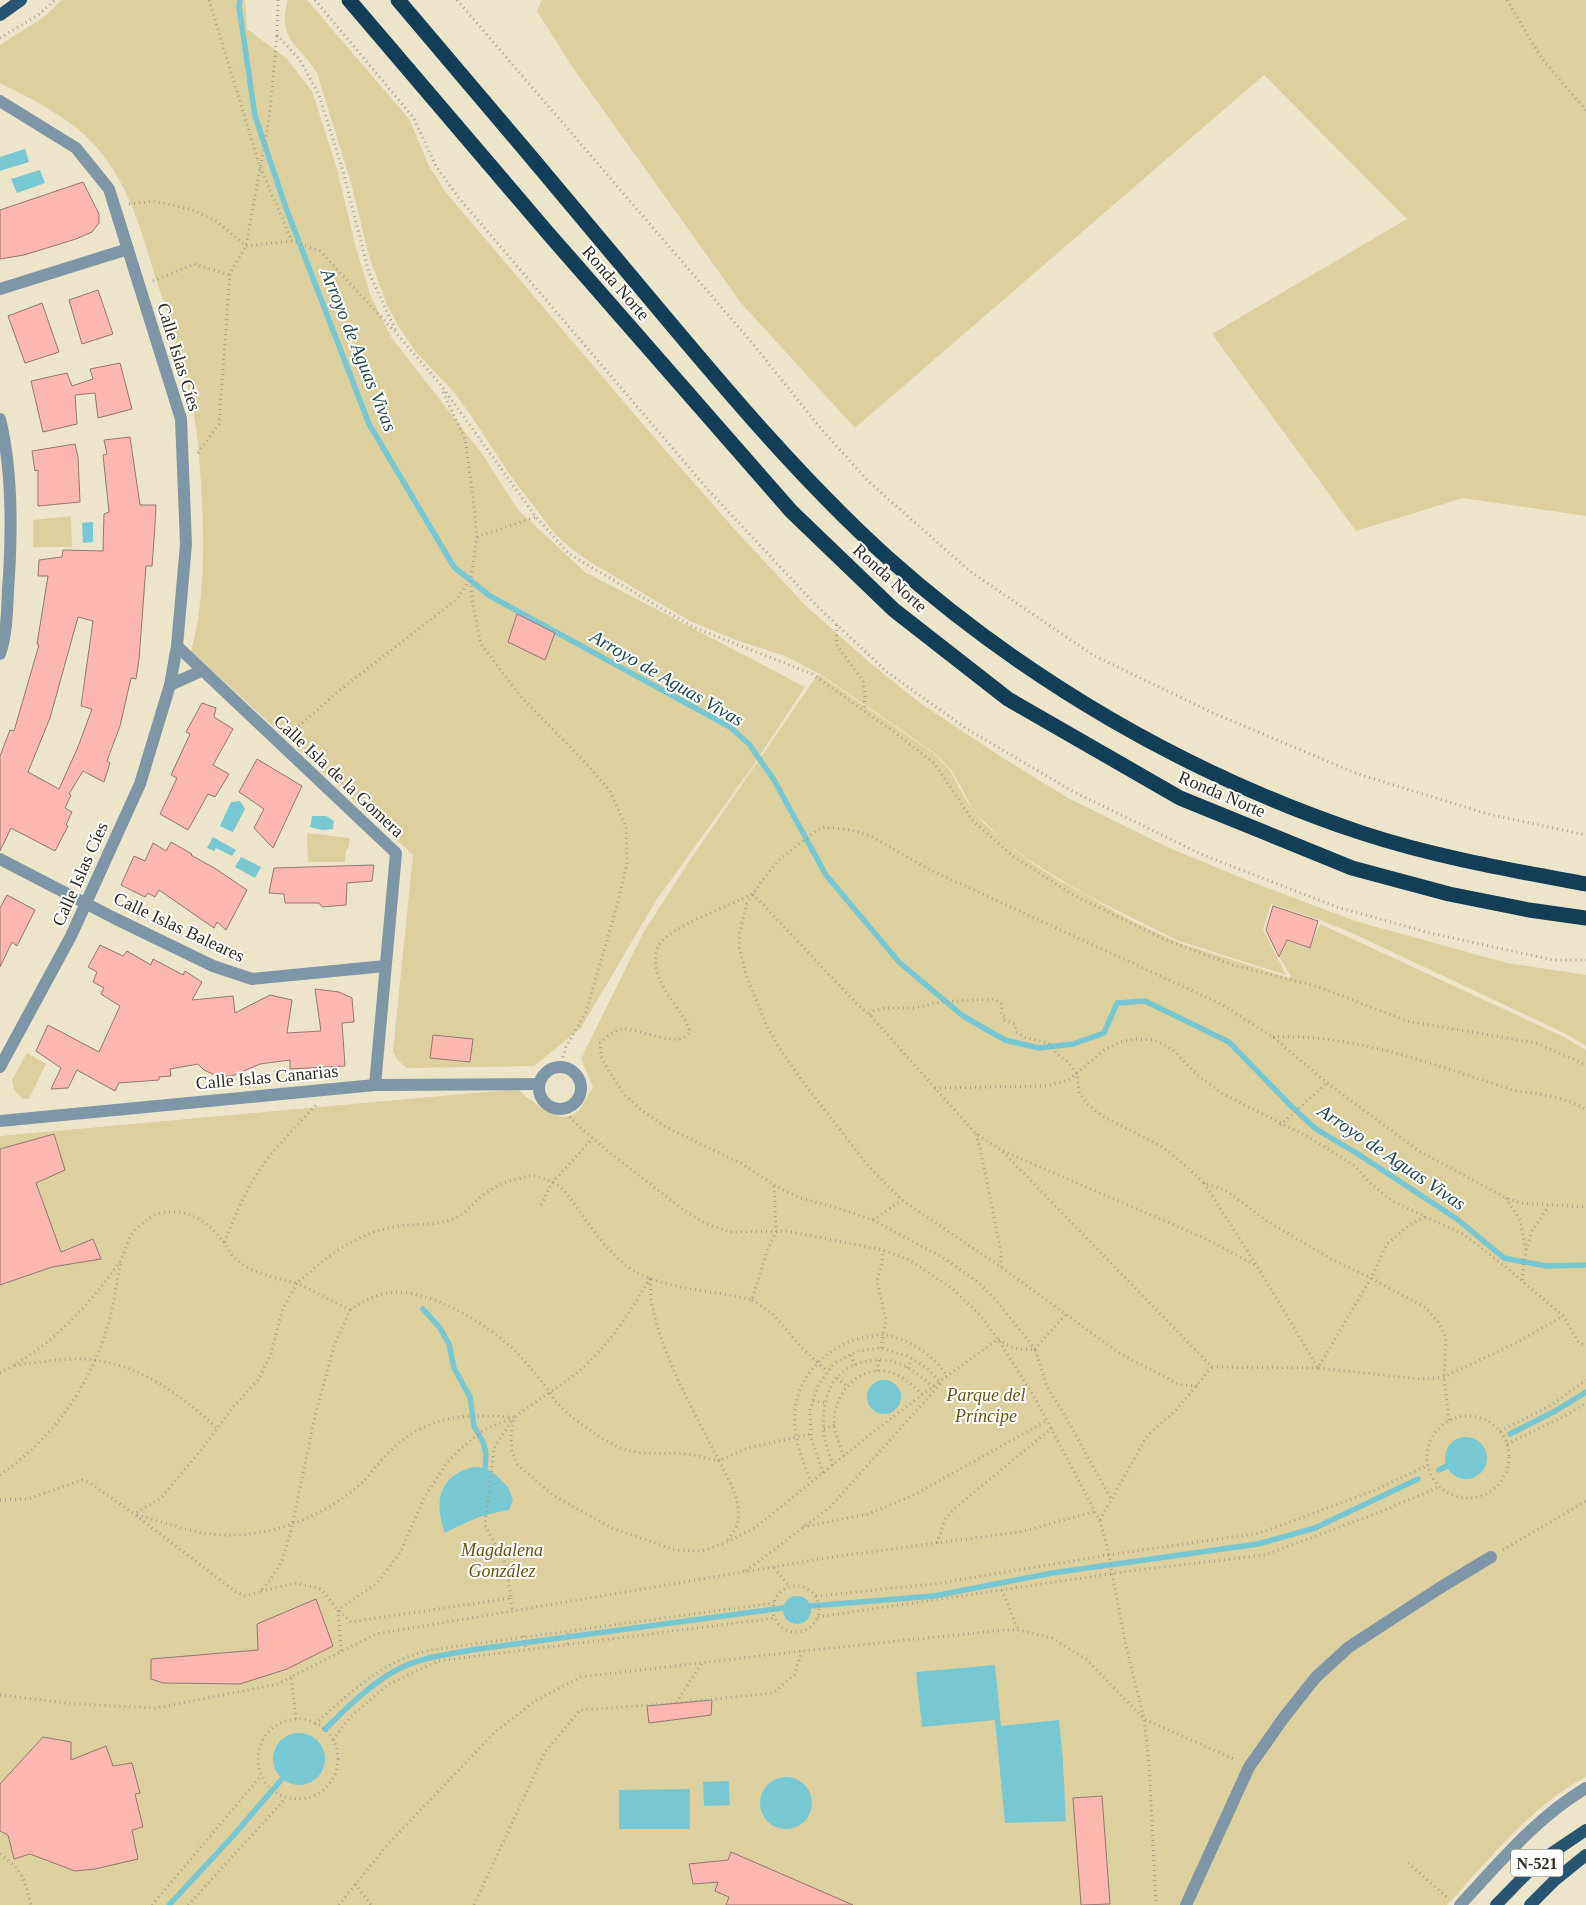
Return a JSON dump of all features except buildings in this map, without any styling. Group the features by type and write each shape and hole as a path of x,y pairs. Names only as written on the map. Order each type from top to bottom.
{"highway":[{"name":"Ronda Norte","path":"349,0 554,240 791,511 894,610 1008,699 1180,798 1352,868 1449,894 1529,910 1586,918"},
{"name":"Ronda Norte","path":"398,0 690,347 819,492 889,559 958,615 1036,672 1111,720 1190,762 1278,802 1362,833 1441,855 1586,884"}],"main road":[{"path":"0,15 21,0"},
{"name":"N-521","path":"1496,1905 1537,1863 1586,1830"},
{"name":"N-521","path":"1530,1905 1555,1880 1586,1855"}],"street":[{"name":"Calle Islas Cíes","path":"0,101 76,148 110,188 181,419 186,544 177,646 170,685 140,784 71,936 0,1067"},
{"name":"Calle Islas Cíes","path":"0,110 22,116"},
{"path":"0,289 128,249"},
{"path":"0,419 6,445 11,549 5,639 0,654"},
{"name":"Calle Isla de la Gomera","path":"177,646 396,853 384,966 375,1085"},
{"path":"170,685 202,671"},
{"name":"Calle Islas Baleares","path":"0,859 214,966 252,979 384,966"},
{"path":"560,1066 573,1071 580,1083 579,1097 574,1103 565,1108 555,1108 543,1101 540,1095 539,1084 542,1075 547,1070 560,1066"},
{"name":"Calle Islas Canarias","path":"0,1121 375,1085 539,1084"},
{"path":"1186,1905 1250,1767 1285,1716 1316,1676 1349,1647 1438,1589 1492,1557"},
{"path":"1455,1903 1531,1829 1564,1802 1586,1788"}],"path":[{"path":"0,38 38,15 55,0"},
{"path":"209,0 260,167 292,241"},
{"path":"194,457 219,424 230,275 246,246 270,118 278,0"},
{"path":"457,0 754,344 817,424 868,481 971,572 1093,655 1222,716 1358,774 1488,814 1586,835"},
{"path":"1507,0 1542,59 1586,110"},
{"path":"277,35 300,60 319,95 343,171 369,273 397,334"},
{"path":"124,205 153,201 190,209 216,221 246,246 292,241 320,251 397,334 440,384 536,517 569,554 693,627 812,674 934,763 973,821 1014,857 1075,896 1158,936 1233,965 1316,986 1407,1021 1536,1043 1586,1065"},
{"path":"150,282 194,264 230,275"},
{"path":"440,384 464,439 474,497 477,537 471,578 472,600 481,644 522,698 580,757 610,791 626,826 628,864 615,913 586,1012 566,1047 560,1066"},
{"path":"477,537 536,517"},
{"path":"279,744 340,690 456,599 471,578"},
{"path":"837,624 836,644 863,681 865,695 864,711"},
{"path":"1196,1386 1180,1385 1119,1353 1001,1267 902,1200 869,1167 802,1082 766,1024 746,975 739,946 742,919 752,894 780,859 807,837 825,827 850,830 871,836 926,868 1219,1003 1272,1037 1327,1083 1419,1151 1506,1198 1520,1203 1586,1207"},
{"path":"752,894 857,1004 870,1015 975,1133 1001,1150 1202,1237 1257,1266"},
{"path":"752,894 672,933 656,951 658,976 687,1022 690,1032 687,1037 683,1039 669,1039 642,1031 623,1029 606,1036 600,1043 601,1057 624,1094 644,1112 666,1127 742,1164 800,1198 873,1220 947,1260 979,1283 995,1299 1035,1350 1047,1387 1112,1500"},
{"path":"870,1015 874,1011 885,1008 914,1008 941,1002 994,999 1002,1004 1001,1014 1005,1017 1004,1020 1016,1024 1016,1032 1049,1043 1057,1054 1068,1062 1077,1074 1078,1092 1087,1104 1117,1125 1161,1146 1204,1183 1257,1266 1318,1368"},
{"path":"1272,1037 1294,1036 1355,1042 1435,1063 1516,1091 1539,1094 1578,1104 1586,1108"},
{"path":"935,1088 1046,1086 1069,1080 1104,1050 1120,1042 1134,1038 1155,1040 1173,1050 1196,1074 1223,1094 1314,1140 1355,1166 1370,1183 1392,1201 1463,1234 1522,1280 1563,1316 1579,1343 1586,1345"},
{"path":"1282,1123 1327,1083"},
{"path":"224,1242 242,1200 259,1171 288,1136 332,1089"},
{"path":"565,1108 571,1119 593,1138 685,1211 706,1224 730,1232 787,1232 883,1250 908,1260 953,1289 980,1315 998,1339 1048,1420 1096,1511 1106,1542 1126,1646 1144,1719 1149,1763 1156,1905"},
{"path":"975,1133 982,1152 1001,1252 1001,1267"},
{"path":"541,1206 552,1183 593,1138"},
{"path":"1001,1150 1212,1367 1318,1368 1420,1379 1444,1377 1516,1343 1563,1316"},
{"path":"134,1514 161,1498 234,1406 258,1380 271,1354 282,1311 297,1283 322,1261 361,1237 385,1228 438,1223 456,1218 468,1210 482,1196 503,1183 531,1175 562,1188 609,1249 628,1267 650,1278 675,1285 705,1292 727,1293 752,1300 772,1313 802,1348 828,1372"},
{"path":"1204,1183 1225,1190 1267,1221 1323,1255 1371,1278 1426,1308 1438,1322 1446,1337 1444,1377 1449,1420"},
{"path":"752,1300 767,1251 776,1232 774,1184"},
{"path":"1506,1198 1520,1220 1526,1251"},
{"path":"873,1220 902,1200"},
{"path":"1522,1280 1526,1251 1532,1231 1548,1206"},
{"path":"0,1475 36,1446 54,1428 75,1400 90,1373 103,1340 111,1314 121,1261 132,1234 150,1218 162,1213 183,1212 199,1219 224,1242 232,1256 250,1268 276,1278 297,1283 350,1310"},
{"path":"1318,1368 1371,1278 1387,1244 1409,1225 1425,1217"},
{"path":"881,1348 886,1320 877,1281 882,1264 883,1250"},
{"path":"0,1373 45,1345 64,1329 87,1304 121,1261"},
{"path":"338,1610 377,1583 400,1553 424,1498 446,1464 460,1449 484,1430 515,1417 551,1393 591,1360 612,1337 650,1278"},
{"path":"650,1278 652,1308 664,1344 680,1382 731,1485 739,1510 736,1527 725,1543"},
{"path":"260,1592 282,1561 292,1524 315,1416 334,1346 350,1310 366,1299 389,1293 409,1293 438,1302 470,1316 496,1333 518,1353 551,1393 556,1403 587,1428 614,1445 632,1451 657,1455 686,1454 719,1461 747,1448 811,1434"},
{"path":"998,1339 1013,1349 1035,1350 1065,1315"},
{"path":"811,1482 802,1459 797,1438 796,1405 803,1383 818,1363 836,1347 860,1338 884,1334 902,1340 927,1353 947,1376"},
{"path":"515,1417 511,1432 512,1450 517,1464 554,1496 612,1528 675,1550 702,1551 725,1543 756,1527 823,1472 998,1339"},
{"path":"823,1472 811,1438 810,1409 818,1386 833,1364 857,1351 881,1348 912,1359 927,1368 940,1382"},
{"path":"851,1355 855,1365"},
{"path":"14,1366 82,1359 122,1365 152,1378 178,1394 218,1428"},
{"path":"907,1368 912,1359"},
{"path":"877,1371 879,1360"},
{"path":"833,1465 824,1435 825,1403 828,1393 839,1374 855,1365 879,1360 893,1362 907,1368 934,1387"},
{"path":"1100,1521 1123,1477 1136,1460 1147,1436 1176,1410 1212,1367"},
{"path":"844,1456 835,1431 835,1414 841,1396 852,1382 868,1371 886,1371 905,1378 923,1395"},
{"path":"744,1572 830,1507 947,1376"},
{"path":"837,1378 848,1387"},
{"path":"1500,1431 1550,1406 1586,1380"},
{"path":"813,1401 825,1403"},
{"path":"1507,1444 1586,1403"},
{"path":"134,1514 221,1535 249,1534 275,1530 331,1505 350,1493 366,1479 394,1446 410,1434 430,1424 447,1419 474,1416 515,1417"},
{"path":"1460,1416 1474,1416 1488,1421 1500,1431 1510,1455 1508,1470 1501,1483 1495,1489 1482,1496 1466,1499 1451,1495 1438,1487 1430,1475 1426,1456 1429,1442 1437,1428 1449,1420 1460,1416"},
{"path":"512,1611 506,1564 485,1525 494,1448 515,1417"},
{"path":"803,1528 868,1514 912,1496 1048,1420"},
{"path":"824,1429 835,1425"},
{"path":"937,1543 945,1519 955,1508 1052,1428"},
{"path":"816,1596 934,1584 1260,1533 1373,1491 1428,1465"},
{"path":"0,1500 28,1499 82,1480 90,1483 134,1514 236,1592 246,1596 296,1583 321,1589 338,1610 351,1622 511,1598"},
{"path":"818,1617 1111,1572 1265,1555 1380,1512 1438,1487"},
{"path":"1492,1557 1586,1501"},
{"path":"0,1695 74,1704 156,1708 278,1684 376,1634 838,1556 1020,1532 1096,1511"},
{"path":"774,1567 790,1587"},
{"path":"790,1587 803,1587 810,1590 816,1596 820,1609 818,1617 812,1626 800,1632 786,1630 775,1618 774,1603 777,1596 783,1590 790,1587"},
{"path":"1002,1590 1018,1630"},
{"path":"315,1724 348,1694 375,1675 399,1661 430,1650 774,1603"},
{"path":"338,1610 341,1652"},
{"path":"333,1740 350,1717 389,1684 438,1661 775,1618"},
{"path":"568,1630 568,1644"},
{"path":"339,1905 388,1844 495,1732 535,1701 582,1677 802,1651 1018,1630 1052,1638 1086,1659 1144,1719 1228,1755"},
{"path":"523,1636 526,1649"},
{"path":"474,1905 545,1752 580,1710 773,1693 794,1676 802,1651"},
{"path":"676,1703 702,1662"},
{"path":"291,1677 296,1719"},
{"path":"296,1719 310,1721 315,1724 324,1729 333,1740 337,1749 338,1763 334,1777 326,1788 315,1796 300,1800 286,1798 274,1792 261,1776 258,1761 260,1748 270,1730 282,1722 296,1719"},
{"path":"152,1905 261,1776"},
{"path":"188,1905 286,1798"},
{"path":"0,1854 17,1867 31,1905"},
{"path":"1408,1863 1455,1903"},
{"path":"355,1884 371,1905"}],"green space":[{"path":"62,0 245,0 247,29 286,58 312,91 337,169 356,248 371,297 391,337 483,455 518,510 585,572 805,687 755,763 657,899 581,1028 534,1066 406,1068 397,1059 393,1051 413,855 191,651 202,589 203,567 201,482 195,420 171,324 140,228 129,199 115,172 96,146 84,134 58,115 0,83 0,45 44,17"},
{"path":"288,0 307,0 409,119 429,166 447,194 737,532 805,605 870,663 920,703 1003,758 1068,798 1167,847 1254,883 1355,921 1507,963 1586,975 1586,1046 1564,1033 1350,932 1271,904 1263,929 1286,975 1179,941 1088,896 1030,861 1001,838 975,813 952,771 936,754 820,674 785,656 736,640 690,621 573,550 555,534 510,475 453,391 416,352 387,305 369,256 351,183 317,73 287,33 285,13"},
{"path":"542,0 1586,0 1586,516 1463,498 1356,531 1212,334 1407,219 1264,75 855,428 741,303 571,65 537,11"},
{"path":"71,516 72,547 33,547 33,520"},
{"name":"Parque del Príncipe","path":"818,674 936,755 951,772 964,797 983,823 1030,862 1130,920 1179,943 1289,978 1291,976 1280,958 1287,941 1309,949 1320,924 1562,1036 1586,1050 1586,1777 1566,1789 1528,1818 1447,1905 0,1905 0,1136 518,1089 539,1106 558,1116 565,1117 578,1112 593,1087 581,1059 643,933 690,860"},
{"path":"307,833 350,838 345,862 308,862"},
{"path":"27,1053 46,1064 29,1099 23,1099 14,1090 12,1080"}],"water":[{"path":"25,149 29,162 0,171 0,157"},
{"path":"40,170 45,183 17,193 11,179"},
{"path":"93,522 93,542 83,543 82,523"},
{"path":"240,801 245,809 233,832 220,826 231,802"},
{"path":"312,816 326,816 334,821 333,829 322,830 310,827"},
{"path":"213,837 236,850 232,856 216,848 214,851 207,848"},
{"path":"241,857 261,867 255,878 235,867"},
{"path":"884,1380 896,1385 901,1397 896,1409 884,1414 872,1409 867,1397 872,1385"},
{"path":"1470,1437 1478,1440 1484,1446 1487,1458 1484,1470 1478,1476 1462,1479 1454,1476 1448,1470 1445,1454 1448,1446 1454,1440"},
{"path":"473,1467 485,1468 496,1475 508,1487 513,1499 509,1510 476,1518 445,1533 440,1517 442,1492 451,1478"},
{"path":"797,1596 807,1600 811,1610 807,1620 797,1624 787,1620 783,1610 787,1600"},
{"path":"995,1665 1001,1726 1059,1720 1066,1821 1005,1823 995,1720 922,1727 916,1672"},
{"path":"299,1733 309,1735 317,1741 323,1749 325,1759 323,1769 317,1777 309,1783 299,1785 289,1783 281,1777 275,1769 273,1759 275,1749 281,1741 289,1735"},
{"path":"781,1777 791,1777 805,1784 812,1798 812,1808 805,1822 791,1829 781,1829 771,1825 764,1818 760,1808 760,1798 764,1788 771,1781"},
{"path":"729,1781 730,1805 704,1806 703,1782"},
{"path":"690,1789 690,1829 619,1829 619,1790"}],"waterway":[{"name":"Arroyo de Aguas Vivas","path":"240,0 239,6 255,116 286,208 369,424 454,567 490,596 730,727 749,744 774,780 826,875 899,962 963,1016 1005,1040 1039,1048 1073,1044 1104,1033 1117,1003 1145,1001 1229,1042 1316,1129 1358,1154 1457,1219 1504,1258 1546,1266 1586,1265"},
{"path":"423,1309 440,1328 449,1344 454,1368 470,1397 474,1426 484,1444 486,1455 485,1468"},
{"path":"1510,1434 1557,1410 1586,1392"},
{"path":"1439,1470 1453,1463"},
{"path":"810,1606 934,1596 1052,1573 1258,1544 1315,1528 1418,1479"},
{"path":"325,1729 374,1684 393,1672 423,1659 478,1649 783,1608"},
{"path":"169,1905 233,1836 282,1779"}],"park label":[{"name":"Magdalena González","path":"502,1560"}]}
